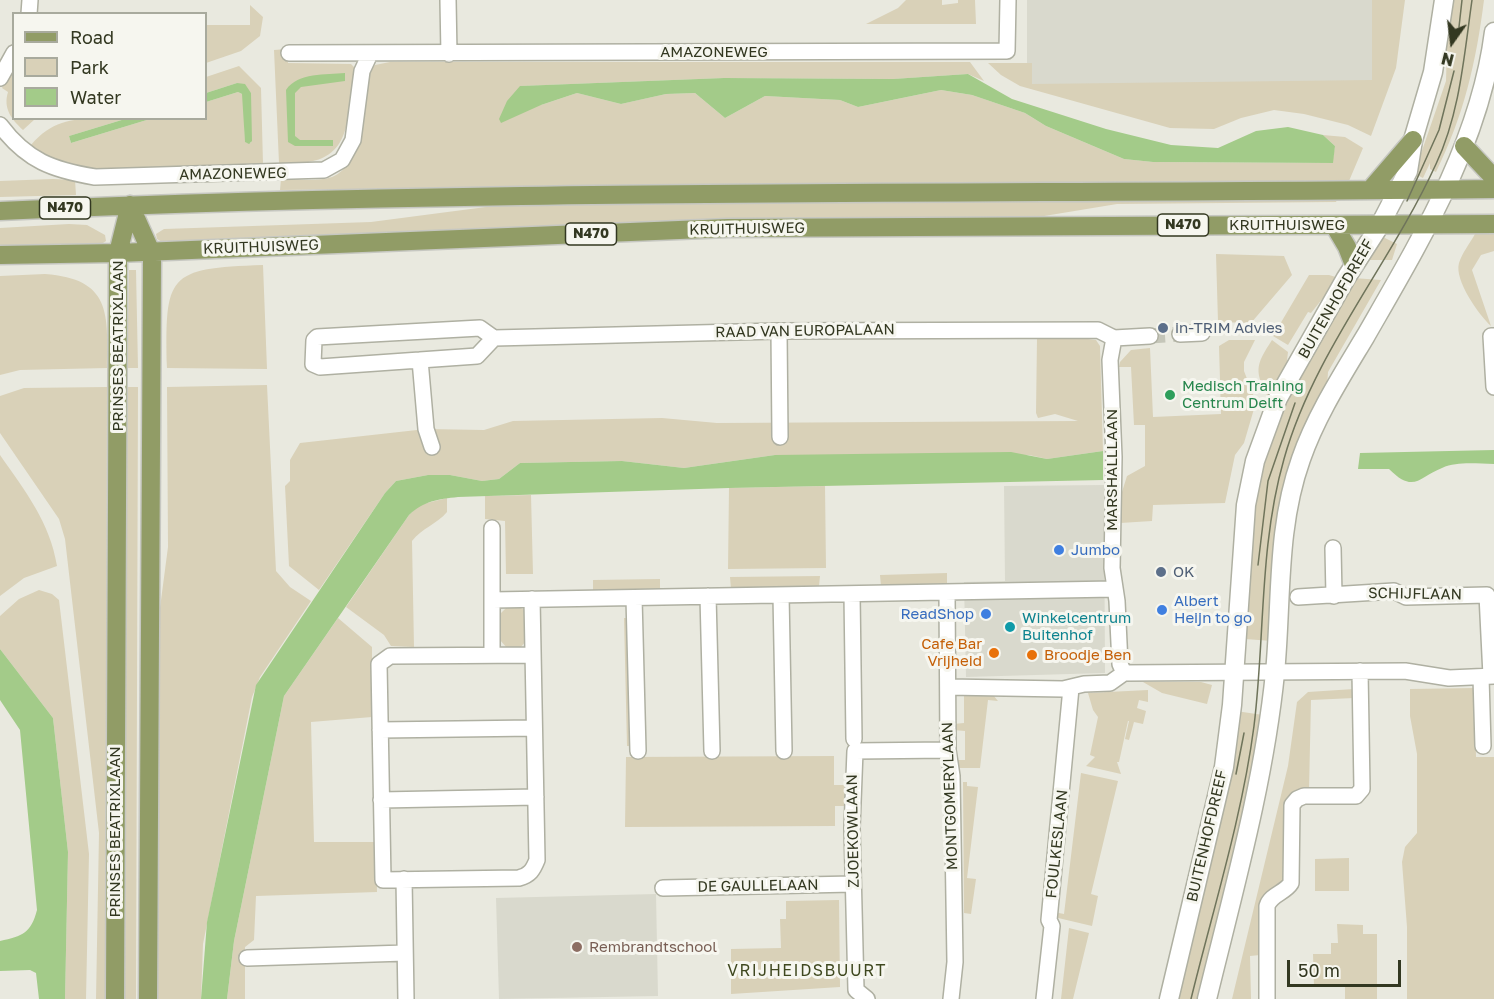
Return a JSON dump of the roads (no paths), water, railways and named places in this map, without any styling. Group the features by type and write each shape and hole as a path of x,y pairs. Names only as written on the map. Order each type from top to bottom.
{"main road":[{"path":"1370,190 1413,140"},
{"path":"1464,146 1494,178"},
{"name":"N470","path":"0,211 130,205 572,195 1494,189"},
{"path":"130,205 151,252 148,999"},
{"name":"PRINSES BEATRIXLAAN","path":"115,999 118,253 130,205"},
{"name":"KRUITHUISWEG","path":"0,255 151,252 728,228 1494,224"},
{"path":"1334,225 1350,252 1354,265"}],"street":[{"path":"448,0 449,54"},
{"name":"AMAZONEWEG","path":"289,52 449,54 1007,51 1008,0"},
{"name":"BUITENHOFDREEF","path":"1168,999 1224,767 1234,672 1246,505 1255,461 1278,398 1354,265 1380,225 1412,161 1413,140 1433,72 1444,0"},
{"path":"1207,999 1254,804 1275,673 1283,533 1291,491 1301,457 1332,393 1428,225 1464,146 1479,104 1494,32"},
{"name":"AMAZONEWEG","path":"0,125 18,146 38,162 64,172 95,177 324,170 342,160 353,140 363,71 370,54"},
{"path":"0,78 12,57"},
{"name":"RAAD VAN EUROPALAAN","path":"494,338 477,356 320,367 314,364 314,340 480,328 494,338 779,331 1098,330 1114,338"},
{"path":"779,331 780,437"},
{"path":"1180,334 1202,333"},
{"path":"1114,338 1150,336"},
{"path":"1492,336 1494,387"},
{"name":"MARSHALLLAAN","path":"1114,338 1110,360 1114,589 1117,602 1120,664 1124,674"},
{"path":"420,360 426,429 432,447"},
{"path":"492,528 492,655"},
{"path":"1334,548 1334,596"},
{"path":"493,600 1114,589"},
{"name":"SCHIJFLAAN","path":"1298,597 1394,591 1406,597 1487,596 1489,676"},
{"name":"MONTGOMERYLAAN","path":"947,592 948,750 951,776 955,951 951,999"},
{"path":"852,594 854,739"},
{"path":"781,595 784,751"},
{"path":"708,596 712,751"},
{"path":"634,598 638,751"},
{"path":"532,599 537,860 534,869 527,876 384,880 379,664 386,657 533,655"},
{"path":"1267,999 1267,906 1271,898 1291,883 1292,805 1304,796 1356,796 1362,789 1360,670"},
{"path":"948,687 1071,688 1084,684 1110,683 1124,674 1404,670 1449,678 1489,676 1483,746"},
{"name":"FOULKESLAAN","path":"1044,999 1052,926 1049,920 1071,688"},
{"path":"380,730 534,728"},
{"name":"ZJOEKOWLAAN","path":"867,999 856,990 852,799 855,751 948,750"},
{"path":"381,800 536,797"},
{"path":"404,879 406,999"},
{"name":"DE GAULLELAAN","path":"663,888 853,884"},
{"path":"247,958 405,953"}],"water":[{"path":"345,73 345,81 301,87 295,93 295,136 300,140 333,140 333,146 295,146 288,142 286,90 291,84 305,77"},
{"path":"968,74 1012,99 1106,129 1171,145 1218,148 1256,131 1288,127 1323,135 1335,146 1333,163 1153,162 1124,159 1046,126 1025,113 972,95 941,90 858,107 840,100 765,96 725,118 695,93 666,94 621,104 577,93 541,105 501,123 499,119 507,101 520,86 724,78 893,79"},
{"path":"237,83 245,84 251,93 252,141 249,144 245,142 242,94 238,92 207,102 207,93"},
{"path":"122,120 147,120 71,143 69,136"},
{"path":"1494,450 1494,464 1454,464 1411,482 1398,477 1389,469 1358,469 1360,453"},
{"path":"1103,451 1103,480 729,488 458,497 438,500 420,507 409,515 284,696 234,941 227,999 201,999 207,922 256,685 385,493 396,481 428,475 450,475 482,481 499,479 520,463 622,461 684,468 775,455 1011,452 1047,459"},
{"path":"0,649 53,718 68,852 65,999 39,999 36,973 30,970 0,971 0,941 20,935 29,929 37,910 20,730 0,700"}],"tunnel":[{"path":"1150,336 1180,334"}],"tram line":[{"path":"1459,27 1462,0"},
{"path":"1191,999 1235,829 1249,760 1257,693 1266,559 1270,525 1284,459 1297,420 1314,382 1333,345 1397,238 1444,145 1460,84 1472,0"},
{"path":"1407,201 1439,130 1454,71"},
{"path":"1258,565 1268,481 1295,403"},
{"path":"1236,774 1244,733"}],"place":[{"name":"in-TRIM Advies","path":"1163,328"},
{"name":"Medisch Training Centrum Delft","path":"1170,395"},
{"name":"Jumbo","path":"1059,550"},
{"name":"OK","path":"1161,572"},
{"name":"Albert Heijn to go","path":"1162,610"},
{"name":"ReadShop","path":"986,614"},
{"name":"Winkelcentrum Buitenhof","path":"1010,627"},
{"name":"Cafe Bar Vrijheid","path":"994,653"},
{"name":"Broodje Ben","path":"1032,655"},
{"name":"Rembrandtschool","path":"577,947"}],"district":[{"name":"VRIJHEIDSBUURT","path":"807,971"}]}
